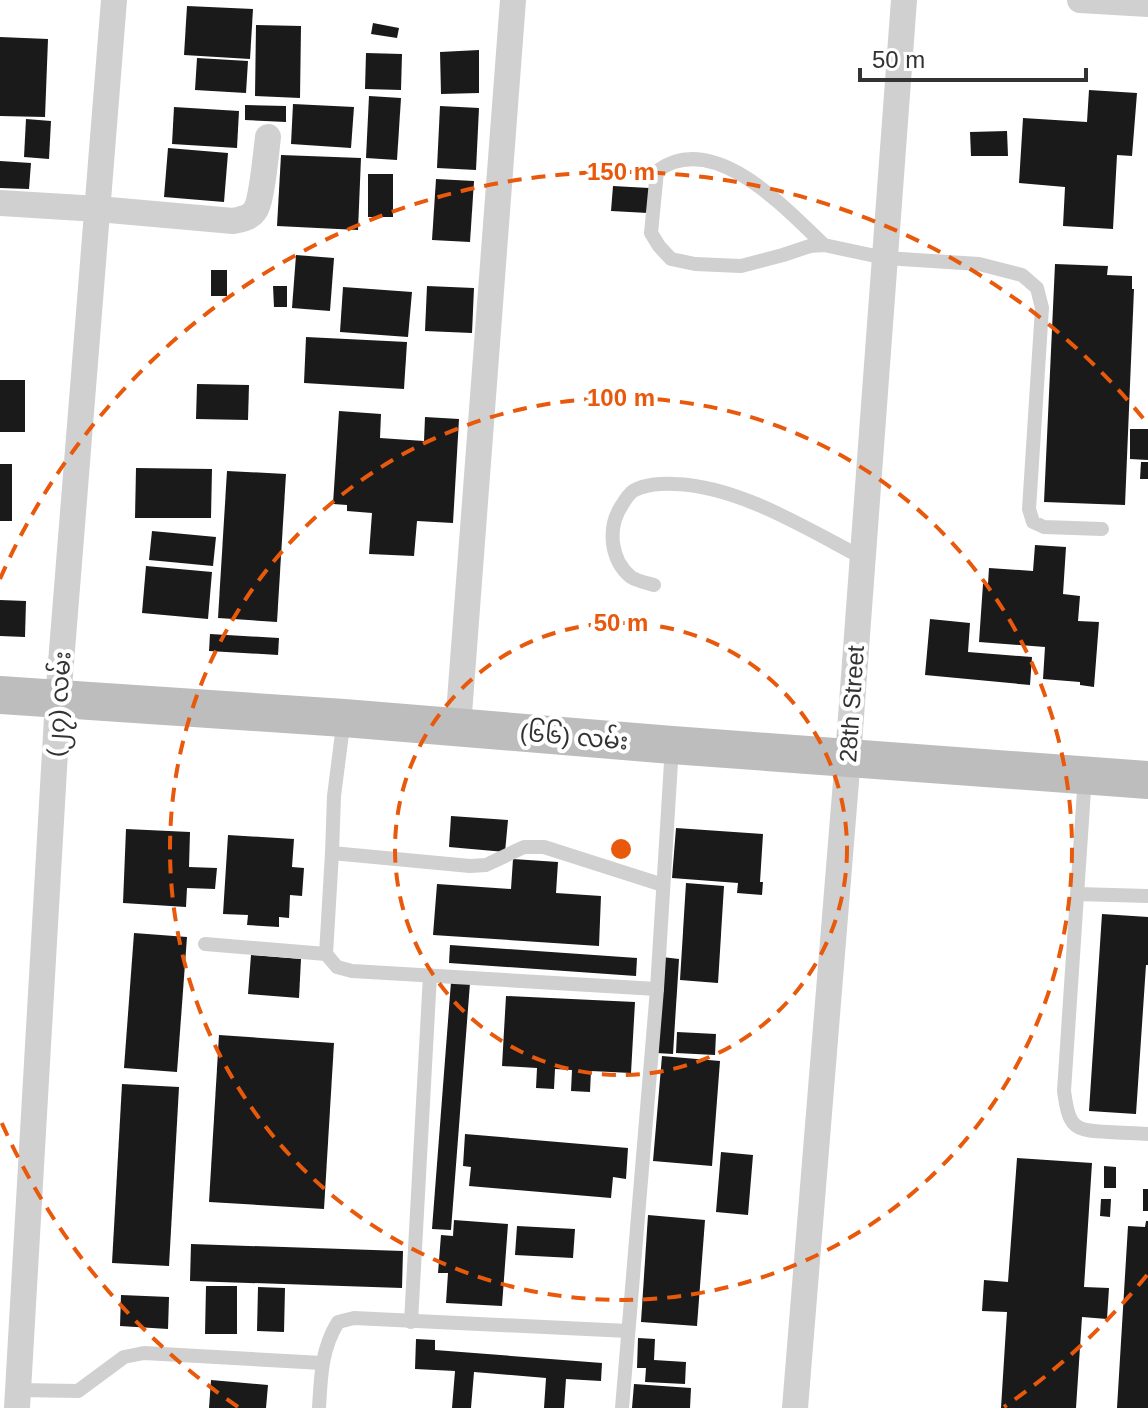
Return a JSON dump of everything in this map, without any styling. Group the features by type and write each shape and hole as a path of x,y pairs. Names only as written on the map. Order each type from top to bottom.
{"street":[{"name":"(၂၇) လမ်း","path":"18,1399 58,700 114,0"},
{"path":"458,727 513,0"},
{"name":"28th Street","path":"795,1408 848,757 904,0"},
{"path":"1080,0 1148,4"},
{"path":"0,203 233,221 248,217 256,209 268,137"},
{"name":"(၆၆) လမ်း","path":"0,695 344,718 1148,780"}],"lane":[{"path":"824,245 772,195 715,162 690,159 669,162 657,171 651,233 671,259 695,264 741,266 810,246 824,245 885,258 979,264 1022,275 1037,288 1042,308 1029,509 1033,522 1044,527 1102,529"},
{"path":"654,585 632,578 617,559 612,537 616,514 631,492 644,486 674,484 706,487 768,509 863,558"},
{"path":"344,718 334,796 326,954 337,967 352,971 657,989"},
{"path":"622,1408 657,989 672,745"},
{"path":"1085,775 1064,1091 1067,1113 1084,1132 1148,1134"},
{"path":"332,853 470,866 486,865 524,847 544,847 663,885"},
{"path":"1077,894 1148,896"},
{"path":"205,944 326,954"},
{"path":"411,1322 430,975"},
{"path":"319,1408 322,1363 328,1338 338,1322 354,1318 628,1331"},
{"path":"18,1399 78,1391 124,1357 144,1353 322,1363"}],"building":[{"path":"187,6 253,9 250,59 184,55"},
{"path":"373,23 399,28 397,38 371,34"},
{"path":"256,25 301,26 300,98 255,96"},
{"path":"0,37 48,39 45,117 0,116"},
{"path":"479,50 479,93 441,94 440,52"},
{"path":"366,53 402,54 401,90 365,89"},
{"path":"197,58 248,61 246,93 195,90"},
{"path":"1089,90 1137,93 1132,156 1117,155 1113,229 1063,226 1065,187 1019,183 1023,118 1087,122"},
{"path":"369,96 401,98 397,160 366,158"},
{"path":"293,104 354,107 351,148 291,144"},
{"path":"245,105 286,106 286,122 245,120"},
{"path":"440,106 479,108 476,170 437,168"},
{"path":"174,107 239,111 237,148 172,144"},
{"path":"26,119 51,121 49,159 24,157"},
{"path":"1007,131 1008,156 971,156 970,132"},
{"path":"168,148 228,153 224,202 164,197"},
{"path":"281,155 361,158 358,230 277,226"},
{"path":"0,161 31,163 29,189 0,188"},
{"path":"368,174 393,174 393,217 368,217"},
{"path":"436,179 474,181 470,242 432,240"},
{"path":"613,186 649,188 648,213 611,211"},
{"path":"296,255 334,258 330,311 292,308"},
{"path":"1055,264 1108,266 1107,275 1132,276 1125,505 1044,502"},
{"path":"211,270 227,270 227,296 211,296"},
{"path":"273,286 287,286 287,307 274,307"},
{"path":"427,286 474,288 472,333 425,331"},
{"path":"343,287 412,292 408,337 340,332"},
{"path":"306,337 407,342 404,389 304,383"},
{"path":"0,380 25,380 25,432 0,432"},
{"path":"197,384 249,385 248,420 196,419"},
{"path":"339,411 381,414 380,438 424,441 425,417 459,419 453,523 417,521 414,556 369,554 372,513 347,511 347,505 333,504"},
{"path":"1130,429 1148,429 1148,460 1130,459"},
{"path":"1141,462 1148,462 1148,479 1140,479"},
{"path":"0,464 12,464 12,521 0,521"},
{"path":"136,468 212,469 211,518 135,518"},
{"path":"227,471 286,474 277,622 218,618"},
{"path":"152,531 216,537 213,566 149,560"},
{"path":"1035,545 1066,547 1063,594 1080,596 1078,621 1099,622 1094,687 1080,685 1080,682 1043,679 1045,647 979,642 983,584 988,584 989,568 1033,571"},
{"path":"146,566 212,572 208,619 142,613"},
{"path":"0,600 26,601 25,637 0,636"},
{"path":"930,619 970,623 968,652 1032,657 1030,685 925,675"},
{"path":"210,634 279,638 278,655 209,651"},
{"path":"451,816 508,820 505,852 449,847"},
{"path":"676,828 763,834 762,895 737,893 738,883 672,878"},
{"path":"126,829 190,832 189,867 217,868 215,889 187,888 186,907 123,903"},
{"path":"228,835 294,839 292,867 304,868 302,896 290,895 289,918 279,917 279,927 247,925 248,915 223,914"},
{"path":"513,859 558,862 556,893 601,896 599,946 433,935 437,884 511,889"},
{"path":"686,883 724,886 718,983 680,980"},
{"path":"1102,914 1148,917 1148,965 1136,1114 1089,1111"},
{"path":"134,933 187,937 177,1072 124,1068"},
{"path":"450,945 637,958 636,976 449,963"},
{"path":"251,955 301,959 299,998 248,994"},
{"path":"662,957 679,959 673,1054 656,1053"},
{"path":"451,982 470,983 451,1230 432,1229"},
{"path":"506,996 635,1002 631,1073 591,1071 590,1092 571,1091 572,1070 555,1069 554,1089 536,1088 537,1068 502,1066"},
{"path":"677,1032 716,1034 715,1055 676,1053"},
{"path":"219,1035 334,1043 324,1209 209,1202"},
{"path":"662,1056 720,1061 712,1166 653,1161"},
{"path":"122,1084 179,1087 169,1266 112,1263"},
{"path":"465,1134 628,1148 626,1179 613,1177 611,1198 469,1186 471,1167 463,1166"},
{"path":"721,1152 753,1155 748,1215 716,1212"},
{"path":"1017,1158 1092,1163 1084,1287 1109,1288 1107,1319 1082,1317 1076,1408 1001,1408 1007,1312 982,1311 984,1280 1008,1282"},
{"path":"1104,1166 1116,1167 1116,1188 1104,1188"},
{"path":"1143,1189 1148,1189 1148,1211 1143,1211"},
{"path":"1101,1199 1111,1199 1110,1217 1100,1216"},
{"path":"648,1215 705,1220 697,1326 641,1322"},
{"path":"454,1220 508,1224 502,1306 446,1303 448,1273 438,1273 441,1235 453,1236"},
{"path":"1146,1221 1148,1408 1117,1408 1128,1226 1145,1227"},
{"path":"517,1226 575,1229 573,1258 515,1255"},
{"path":"191,1244 403,1251 402,1288 190,1281"},
{"path":"206,1286 237,1286 237,1334 205,1334"},
{"path":"258,1287 285,1288 284,1332 257,1331"},
{"path":"121,1295 169,1297 168,1329 120,1326"},
{"path":"638,1338 655,1339 654,1360 686,1362 685,1384 645,1382 646,1368 637,1368"},
{"path":"416,1339 435,1340 435,1350 602,1363 601,1381 566,1379 564,1408 544,1408 546,1378 474,1372 471,1408 452,1408 455,1371 415,1369"},
{"path":"211,1380 268,1385 266,1408 209,1408"},
{"path":"634,1384 691,1388 690,1408 632,1408"}]}
